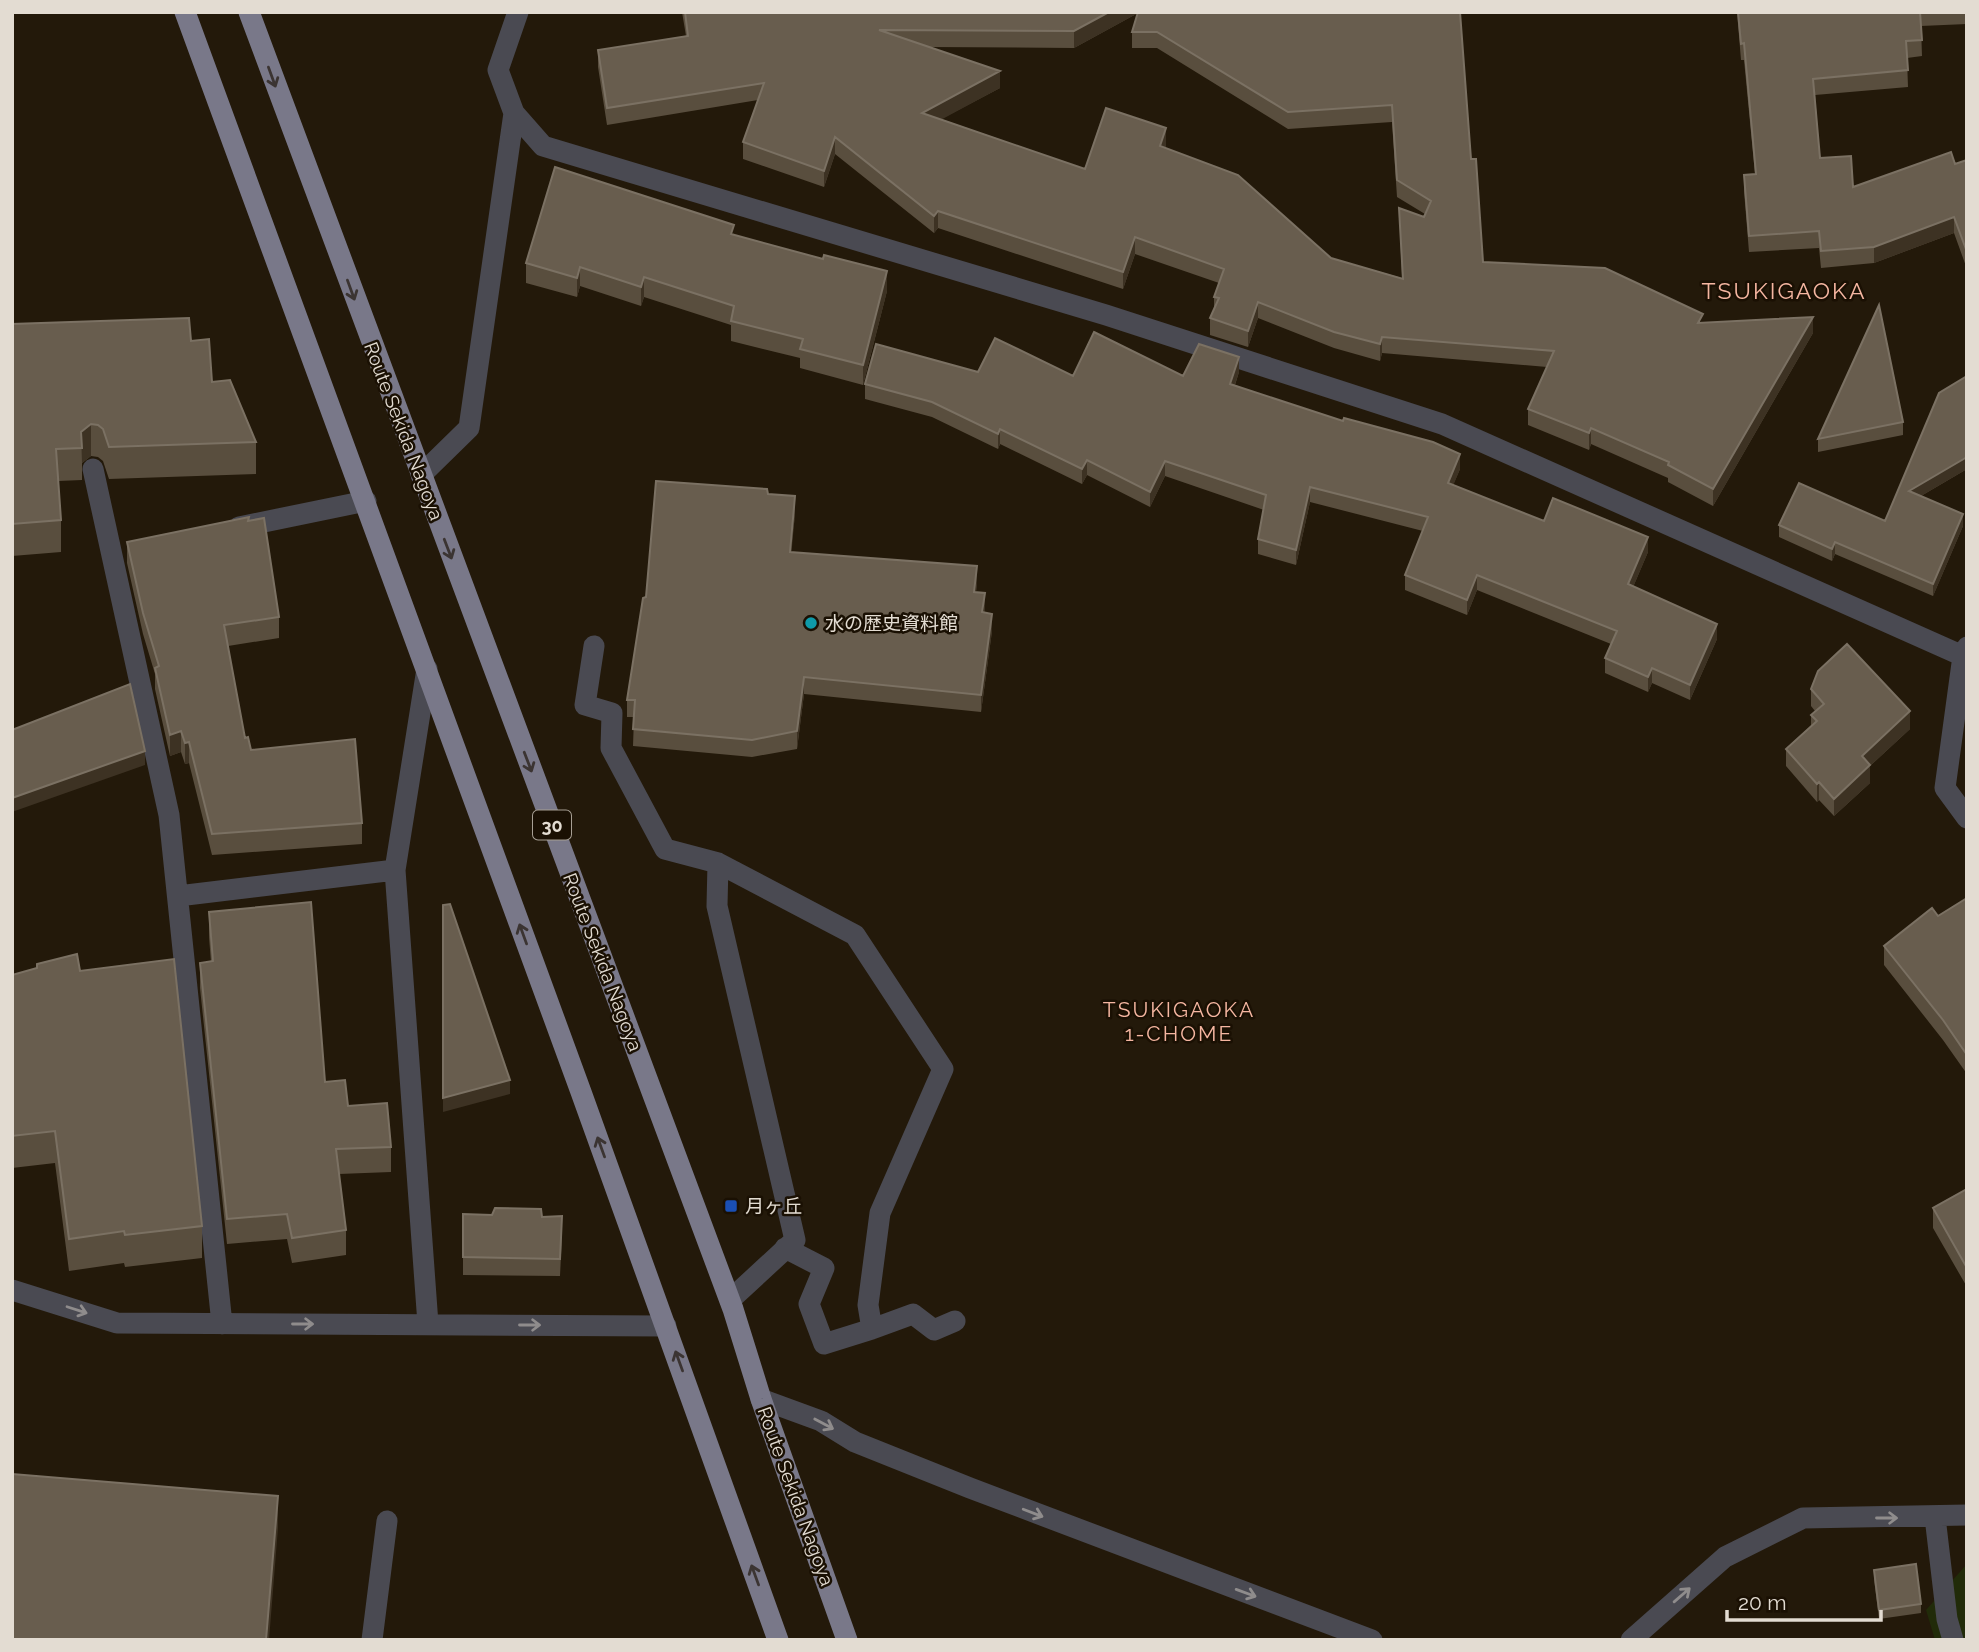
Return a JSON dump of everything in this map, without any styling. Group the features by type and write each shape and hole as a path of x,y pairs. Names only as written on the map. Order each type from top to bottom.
{"main road":[{"path":"185,12 366,501 778,1640"},
{"name":"Route Sekida Nagoya","path":"249,12 730,1300 761,1399 847,1640"}],"street":[{"path":"518,12 498,70 514,113 543,146 1106,315 1442,424 1965,652 1945,788 1967,818"},
{"path":"421,475 469,428 514,113"},
{"path":"93,469 169,815 222,1324"},
{"path":"218,531 366,501"},
{"path":"110,553 137,547"},
{"path":"594,646 585,705 612,713 611,748 666,849 718,863 855,935 943,1069 880,1213 868,1305 872,1329"},
{"path":"427,669 395,870 428,1324"},
{"path":"718,863 717,906 795,1240 730,1300"},
{"path":"178,896 395,870"},
{"path":"785,1248 824,1268 809,1304 824,1344 912,1314 934,1330 955,1321"},
{"path":"12,1290 117,1323 666,1326"},
{"path":"761,1399 821,1421 855,1442 970,1488 1372,1640"},
{"path":"1631,1640 1725,1557 1803,1518 1967,1515"},
{"path":"1935,1517 1947,1619 1953,1640"},
{"path":"372,1640 387,1521"}],"green space":[{"path":"1967,1564 1967,1640 1935,1640 1926,1610"}],"building":[{"path":"685,12 1109,12 1074,31 879,30 1000,71 922,113 1085,169 1106,108 1166,128 1160,146 1238,175 1331,258 1403,279 1399,208 1424,217 1431,201 1397,180 1392,105 1288,112 1157,32 1132,32 1138,12 1460,12 1471,159 1476,159 1483,262 1605,268 1703,314 1698,323 1813,317 1713,489 1668,465 1669,462 1591,428 1589,433 1528,409 1554,351 1382,337 1380,344 1334,332 1258,302 1248,331 1210,318 1219,298 1214,297 1224,269 1135,237 1123,272 938,211 934,216 835,137 824,171 743,142 764,83 607,108 598,50 688,36"},
{"path":"1738,12 1920,12 1922,40 1906,41 1908,70 1813,79 1820,158 1851,156 1853,187 1951,152 1955,164 1967,160 1967,252 1954,217 1874,247 1821,251 1819,231 1749,236 1744,175 1756,174 1744,43 1741,44"},
{"path":"555,167 734,225 731,234 823,259 824,255 887,271 863,365 800,349 803,339 731,321 734,306 644,277 641,287 580,267 577,278 526,263"},
{"path":"1879,305 1903,422 1818,439"},
{"path":"189,318 191,341 209,339 212,382 230,380 256,442 109,447 103,429 91,424 81,432 82,448 56,449 61,520 12,524 12,324"},
{"path":"1094,332 1183,376 1199,344 1239,357 1230,384 1343,421 1344,418 1433,442 1460,454 1448,483 1544,521 1553,498 1648,537 1628,584 1717,624 1690,685 1652,668 1648,677 1605,658 1617,631 1477,575 1467,600 1405,575 1428,517 1310,487 1296,550 1258,539 1266,495 1165,461 1150,492 1087,460 1082,469 1000,429 998,434 932,402 865,384 876,344 978,372 995,338 1073,376"},
{"path":"1967,376 1967,457 1909,491 1963,514 1933,584 1835,542 1832,549 1779,525 1799,483 1885,521 1939,393"},
{"name":"水の歴史資料館","path":"656,481 767,489 768,494 795,496 790,552 977,566 974,592 985,593 982,612 992,614 981,695 804,677 797,731 752,740 633,729 635,700 627,700 643,598 646,597"},
{"path":"249,517 248,521 264,518 279,617 224,625 245,738 248,737 251,750 355,739 362,823 212,834 189,742 185,743 181,731 170,735 155,668 159,666 143,613 127,542"},
{"path":"1847,644 1910,711 1862,756 1870,765 1834,799 1786,749 1817,721 1811,715 1824,704 1811,689 1818,671"},
{"path":"130,684 145,751 12,798 12,730"},
{"path":"1967,898 1967,1055 1943,1020 1884,946 1932,908 1938,916"},
{"path":"311,902 325,1082 345,1080 348,1106 387,1103 391,1147 336,1149 346,1230 292,1238 287,1214 227,1219 200,963 213,961 209,912"},
{"path":"450,904 510,1080 443,1098 443,905"},
{"path":"77,954 80,971 174,959 202,1226 125,1235 124,1231 69,1239 55,1131 12,1136 12,975 37,968 37,964"},
{"path":"1967,1189 1967,1268 1933,1208"},
{"path":"495,1208 541,1209 542,1217 562,1216 560,1259 463,1257 463,1214 492,1215"},
{"path":"12,1474 278,1496 266,1640 12,1640"},
{"path":"1916,1564 1921,1604 1879,1610 1874,1570"}],"place":[{"name":"水の歴史資料館","path":"811,623"},
{"name":"月ヶ丘","path":"731,1206"}],"district":[{"name":"TSUKIGAOKA","path":"1784,290"},
{"name":"TSUKIGAOKA 1-CHOME","path":"1179,1021"}]}
